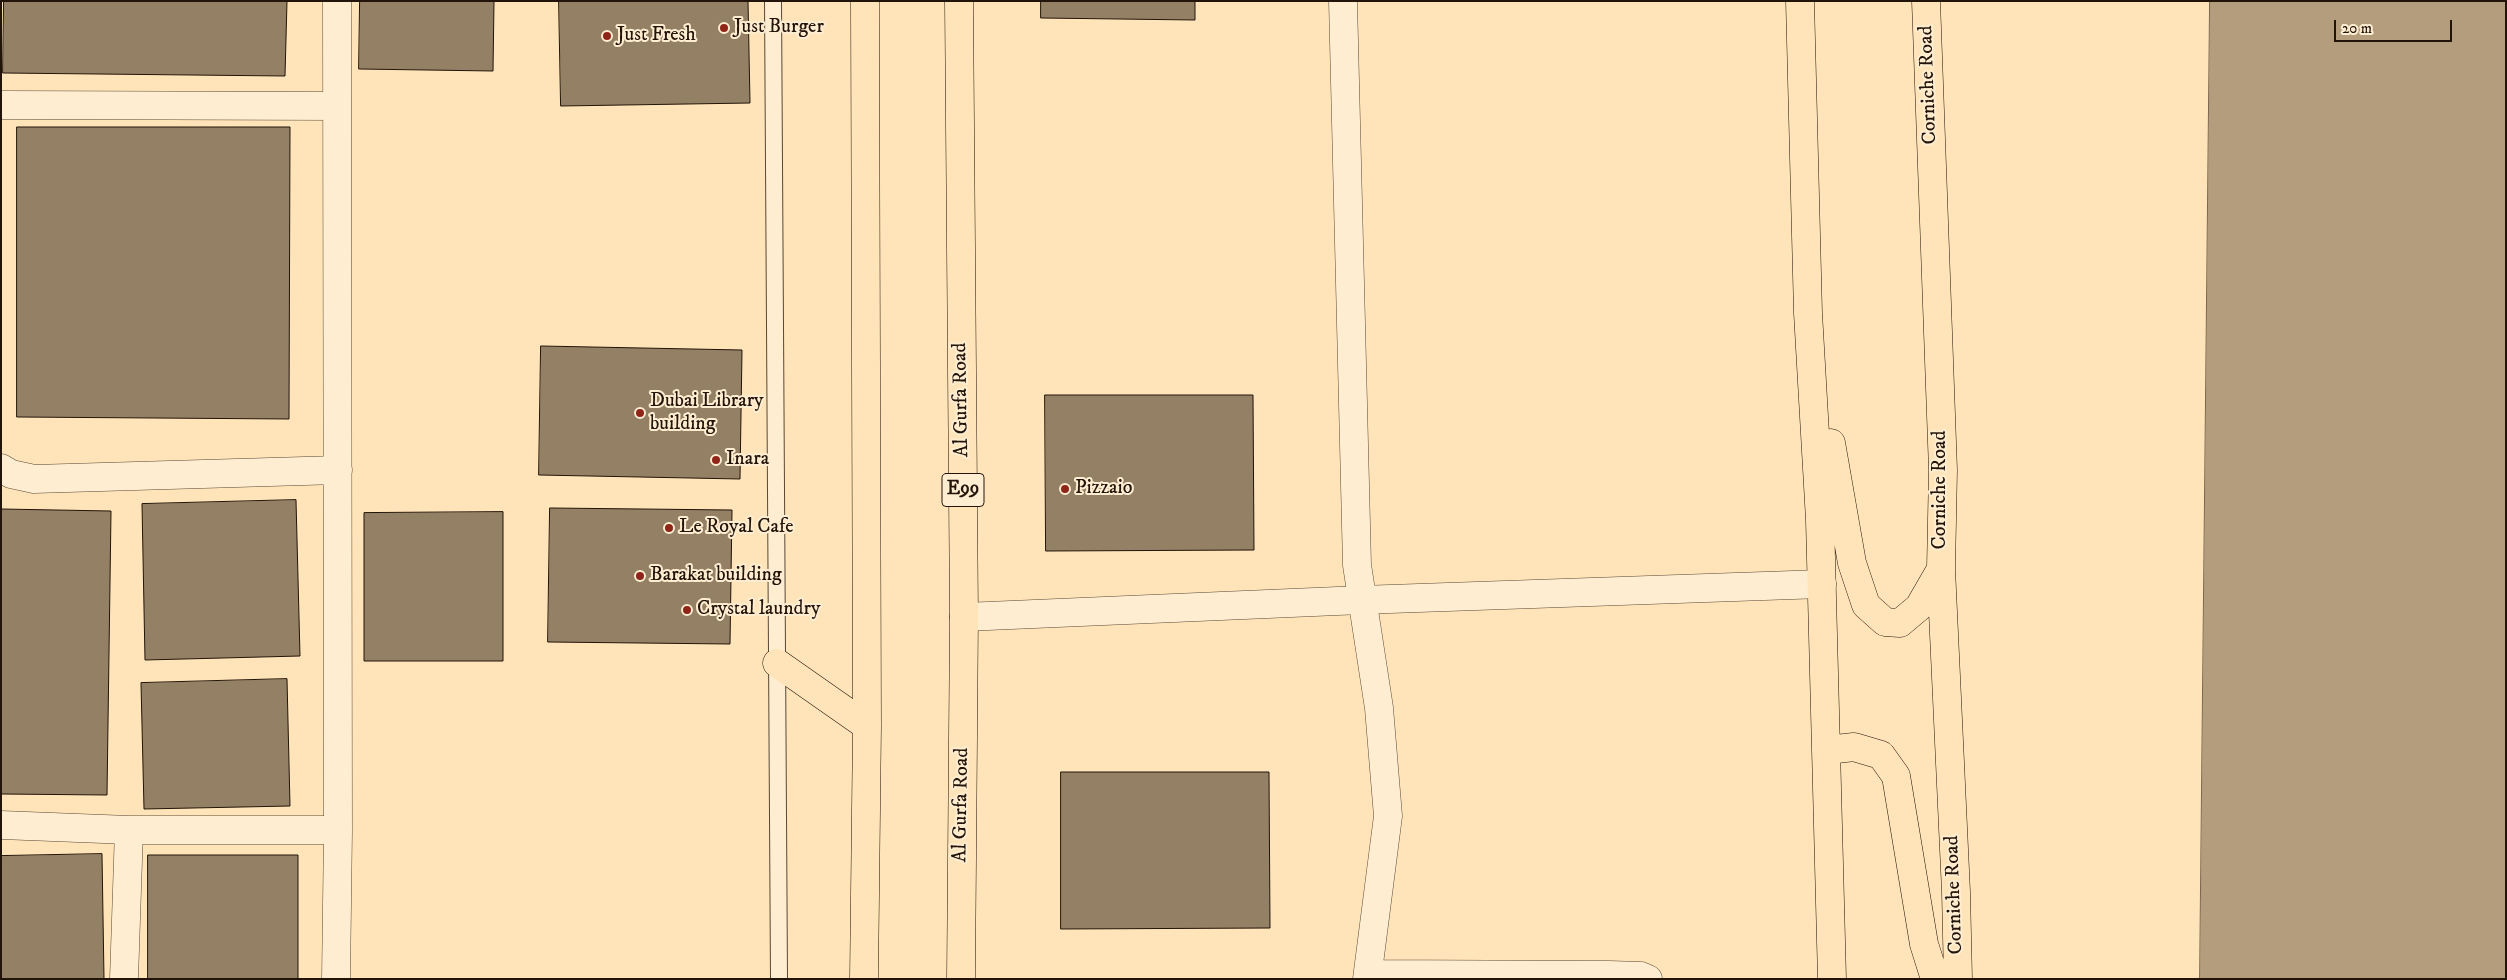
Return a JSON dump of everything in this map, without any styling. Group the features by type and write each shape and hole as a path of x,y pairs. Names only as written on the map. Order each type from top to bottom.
{"highway":[{"path":"864,979 867,726 865,1"},
{"name":"Al Gurfa Road","path":"959,1 964,617 960,979"},
{"path":"1800,1 1808,313 1822,584 1832,979"},
{"name":"Corniche Road","path":"1926,1 1943,470 1941,569 1956,892 1958,979"},
{"path":"1808,313 1852,564 1866,605 1885,622 1900,624 1919,607 1941,569"},
{"path":"777,663 867,726"},
{"path":"1827,750 1854,747 1882,754 1896,776 1924,944 1935,979"}],"street":[{"path":"336,979 338,830 337,1"},
{"path":"1343,1 1357,565 1379,708 1388,816 1368,976 1617,975 1641,976 1648,979"},
{"path":"1,105 336,106"},
{"path":"1,468 11,474 34,479 338,470"},
{"path":"964,617 1361,600 1822,584"},
{"path":"1,825 129,830 338,830"},
{"path":"124,979 129,830"}],"lane":[{"path":"773,1 779,979"}],"shaded area":[{"path":"2210,1 2506,1 2506,979 2200,979"}],"building":[{"path":"4,1 287,1 285,76 3,73"},
{"path":"360,1 494,1 493,71 359,69"},
{"path":"559,1 748,1 750,103 561,106"},
{"path":"1041,1 1195,1 1195,20 1041,18"},
{"path":"17,127 290,127 289,419 17,417"},
{"name":"Dubai Library building","path":"541,346 742,350 740,479 539,475"},
{"path":"1045,395 1253,395 1254,550 1046,551"},
{"path":"296,500 300,656 145,660 142,504"},
{"name":"Barakat building","path":"550,508 732,510 730,644 548,642"},
{"path":"1,509 111,511 107,795 1,794"},
{"path":"503,512 503,661 364,661 364,513"},
{"path":"287,679 290,806 144,809 141,683"},
{"path":"1061,772 1269,772 1270,928 1061,929"},
{"path":"102,854 104,979 1,979 1,856"},
{"path":"148,855 298,855 298,979 148,979"}],"place":[{"name":"Just Burger","path":"724,28"},
{"name":"Just Fresh","path":"607,36"},
{"name":"Dubai Library building","path":"640,413"},
{"name":"Inara","path":"716,460"},
{"name":"Pizzaio","path":"1065,489"},
{"name":"Le Royal Cafe","path":"669,528"},
{"name":"Barakat building","path":"640,576"},
{"name":"Crystal laundry","path":"687,610"}]}
